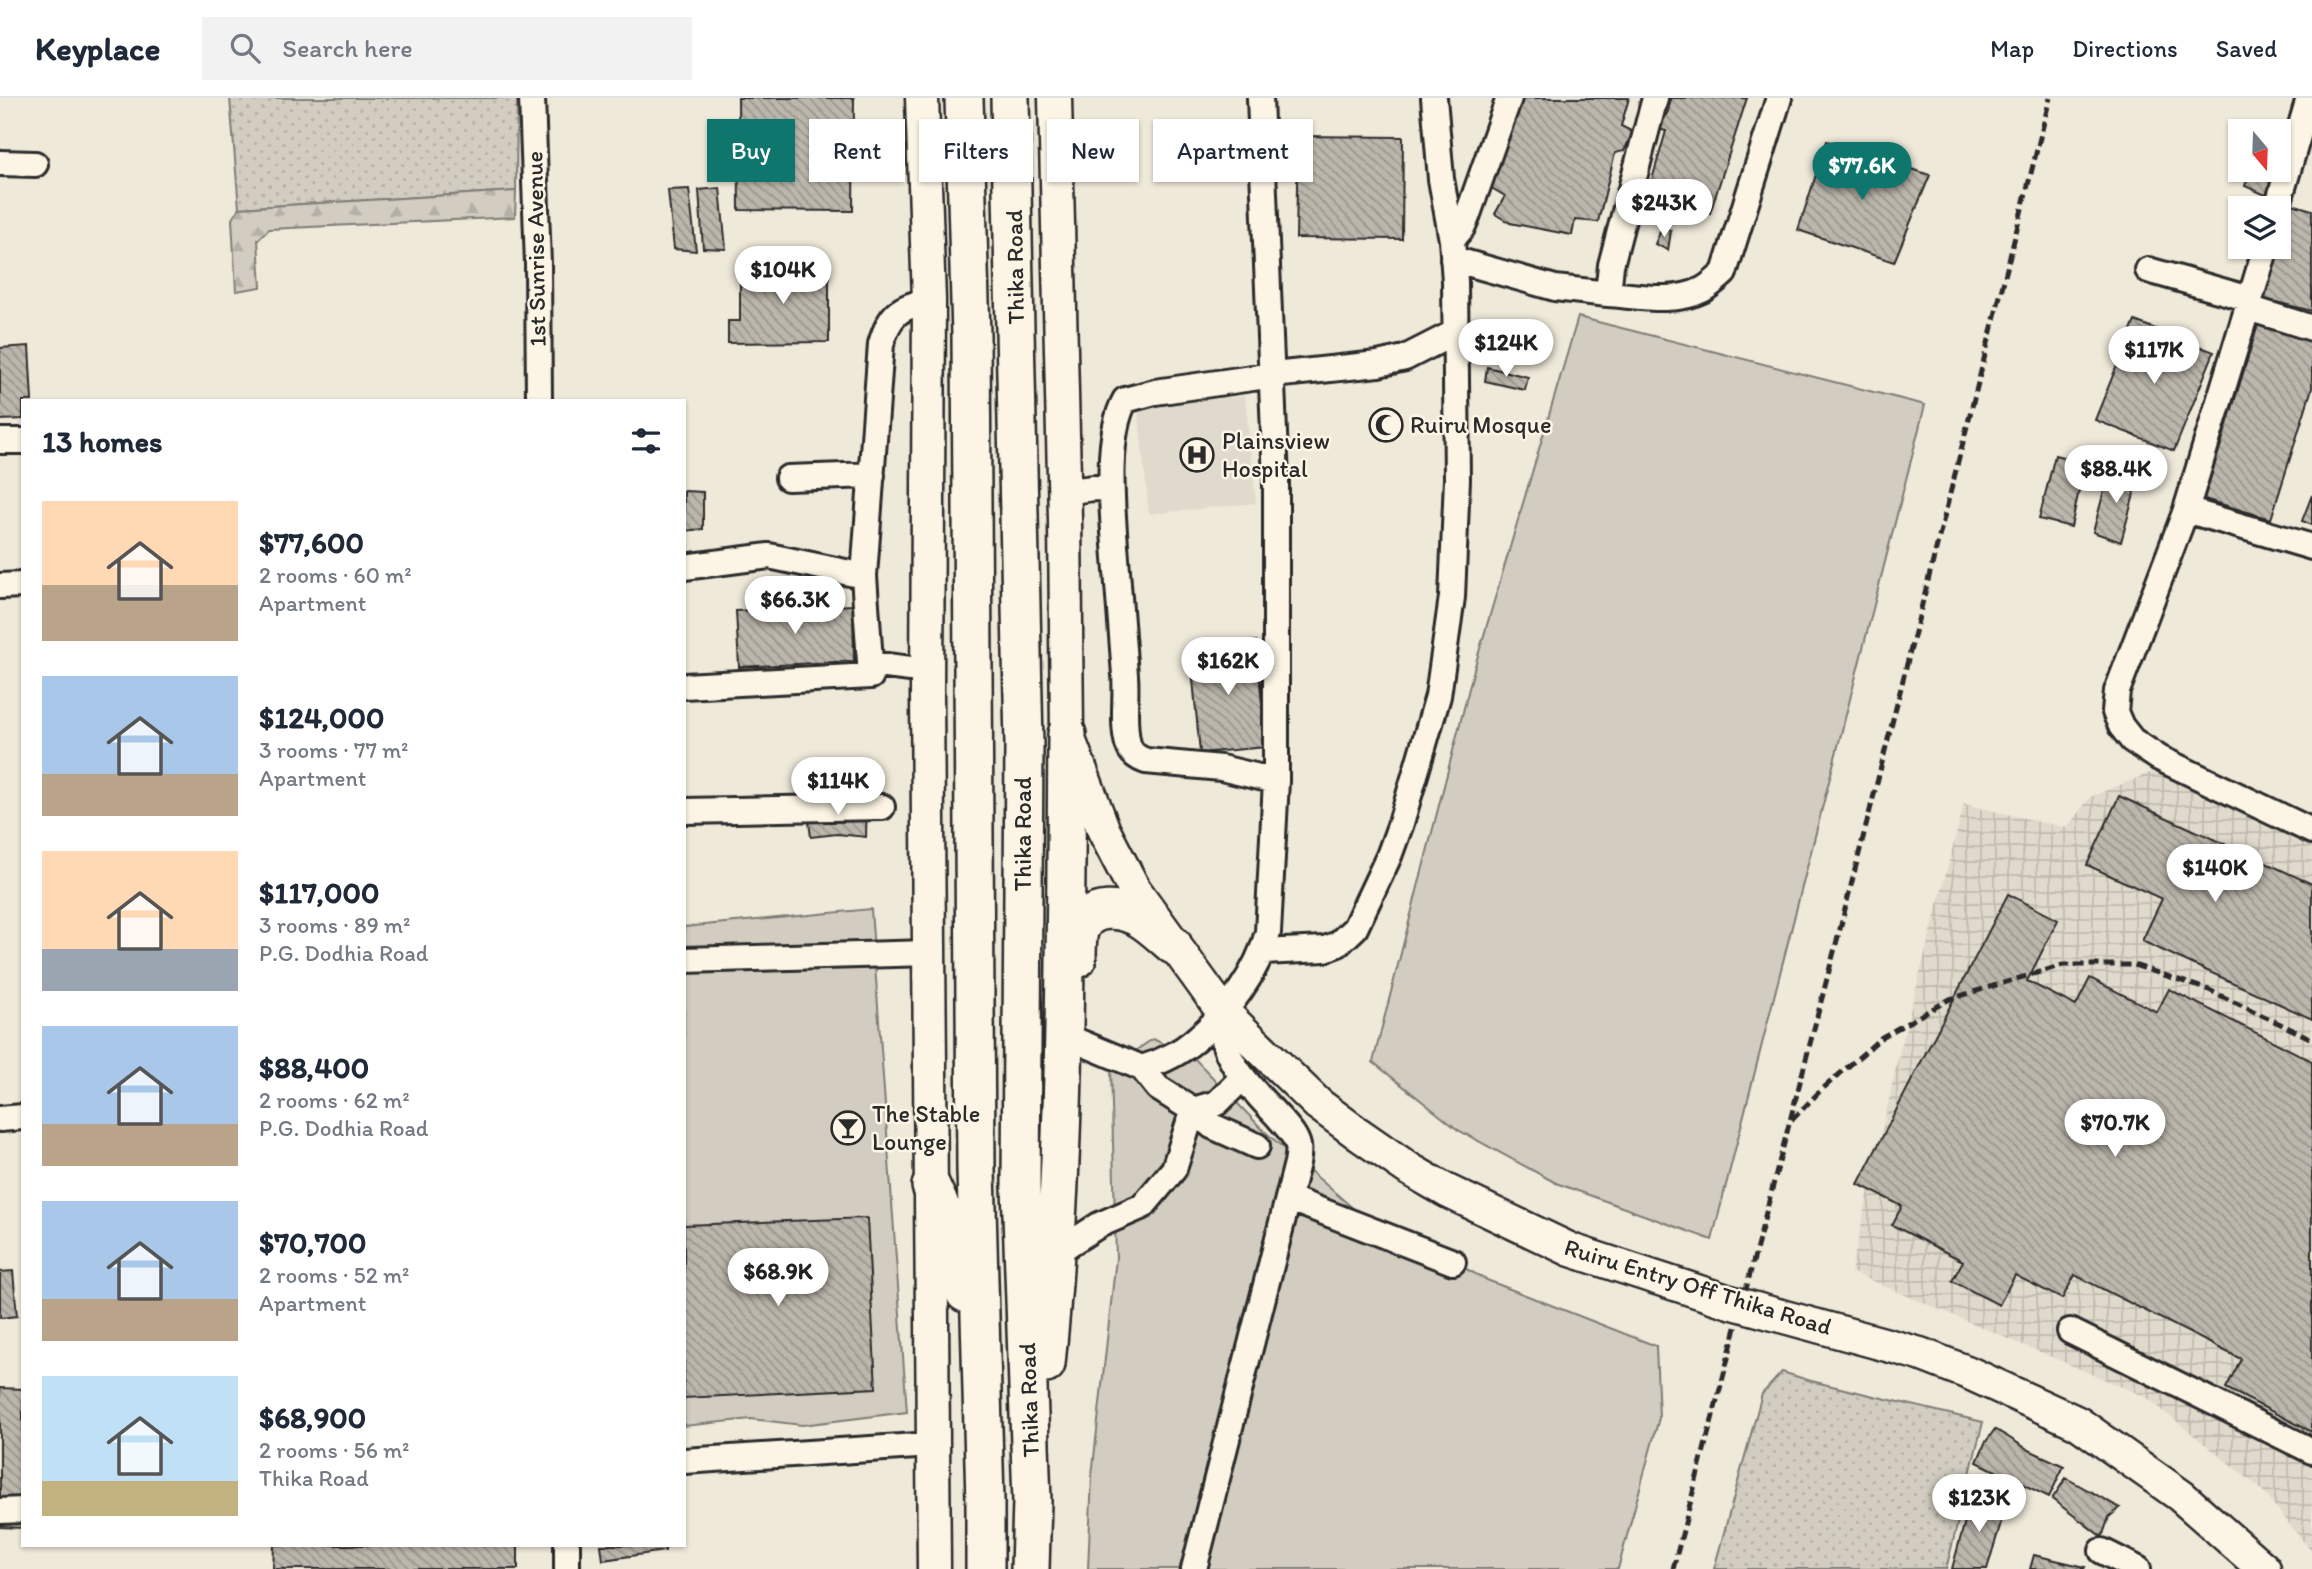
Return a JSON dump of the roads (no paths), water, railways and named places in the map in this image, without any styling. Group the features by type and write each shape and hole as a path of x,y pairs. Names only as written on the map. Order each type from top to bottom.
{"highway":[{"name":"Thika Road","path":"964,98 971,335 975,1156 985,1569"},
{"name":"Thika Road","path":"1010,98 1024,745 1021,1186 1032,1501 1030,1569"},
{"path":"1032,1501 1056,1252 1064,1095 1067,734"},
{"path":"1064,1095 1079,933 1084,921 1094,913 1114,909 1141,919 1173,945"},
{"path":"931,1186 947,1221 961,1281 980,1329"},
{"path":"970,1569 985,1521"}],"main road":[{"path":"922,98 929,300 927,671 934,1569"},
{"name":"Thika Road","path":"1055,98 1067,734"},
{"name":"Ruiru Entry Off Thika Road","path":"1067,734 1104,831 1134,889 1223,1012 1318,1104 1409,1169 1447,1191 1571,1250 1730,1302 1920,1354 1969,1373 2078,1423 2181,1496 2264,1569"}],"street":[{"name":"1st Sunrise Avenue","path":"532,98 538,264 539,399"},
{"path":"1142,1068 1163,1061 1195,1040 1223,1012 1263,952 1268,932 1276,781 1276,480 1260,98"},
{"path":"1263,952 1325,948 1338,944 1355,928 1390,856 1438,696 1452,597 1457,479 1452,250 1441,179 1434,98"},
{"path":"1452,250 1467,217 1509,98"},
{"path":"1608,294 1611,265 1655,98"},
{"path":"1452,250 1555,288 1666,298 1685,296 1702,290 1724,273 1779,98"},
{"path":"2281,196 2309,102"},
{"path":"0,163 35,164"},
{"path":"1441,179 1482,174"},
{"path":"2262,259 2186,510 2117,691 2115,712 2121,726 2132,740 2159,758 2312,831"},
{"path":"2148,270 2312,328"},
{"path":"686,686 871,676 864,576 881,344 885,328 892,317 904,307 929,300"},
{"path":"1276,781 1221,768 1146,761 1136,758 1129,748 1111,489 1120,409 1125,400 1155,391 1273,375 1378,365 1405,358 1454,333"},
{"path":"0,442 21,441"},
{"path":"788,478 872,475"},
{"path":"1064,492 1111,489"},
{"path":"2186,510 2312,547"},
{"path":"686,567 769,556 864,576"},
{"path":"0,586 21,585"},
{"path":"870,664 927,671"},
{"path":"686,811 882,807"},
{"path":"686,960 929,953"},
{"path":"1194,1569 1299,1148 1292,1133 1232,1061 1220,1025 1223,1012"},
{"path":"1070,1038 1142,1068 1158,1088 1193,1110 1212,1126 1257,1146"},
{"path":"1193,1110 1217,1103 1243,1077"},
{"path":"1056,1252 1099,1225 1143,1206 1174,1169 1193,1110"},
{"path":"0,1119 21,1117"},
{"path":"1288,1198 1453,1262"},
{"path":"2070,1331 2312,1451"},
{"path":"686,1461 932,1444"},
{"path":"0,1511 21,1510"},
{"path":"567,1547 567,1569"},
{"path":"2102,1551 2138,1569"}],"railway":[{"path":"1673,1569 1841,925 2050,98"},
{"path":"1792,1120 1819,1092 1882,1037 1950,999 2063,965 2134,965 2209,990 2312,1039"}],"place":[{"name":"Ruiru Mosque","path":"1386,425"},
{"name":"Plainsview Hospital","path":"1197,455"},
{"name":"The Stable Lounge","path":"848,1128"}]}
